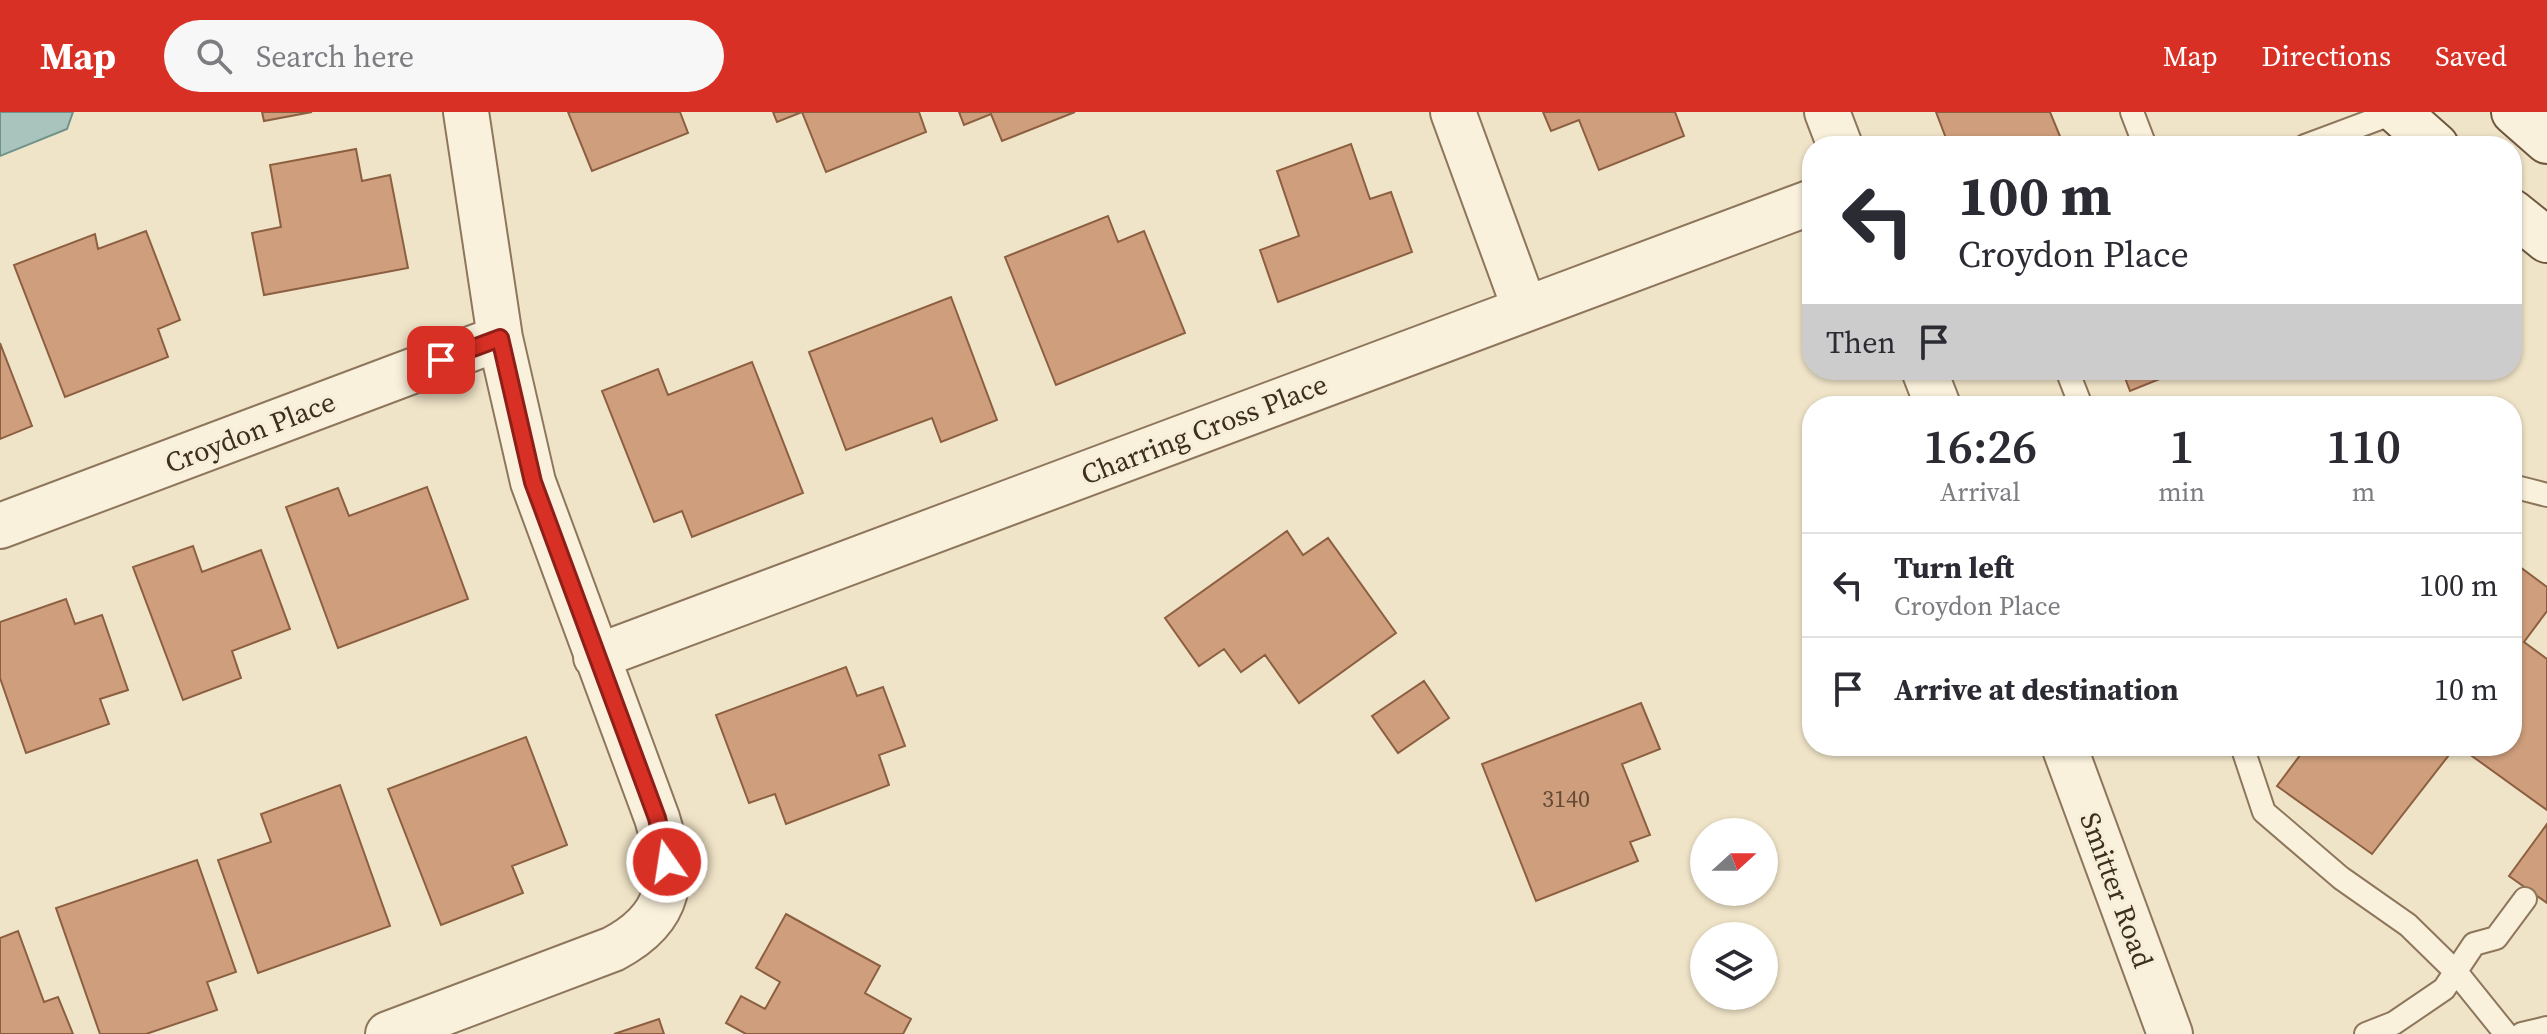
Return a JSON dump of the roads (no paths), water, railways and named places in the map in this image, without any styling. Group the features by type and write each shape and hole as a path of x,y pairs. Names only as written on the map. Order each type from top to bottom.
{"street":[{"path":"388,1034 613,949 644,929 656,915 668,882 664,841 533,482 500,338 466,112"},
{"path":"1453,112 1525,309"},
{"path":"1827,112 1836,136"},
{"path":"2397,112 2425,136"},
{"path":"2514,112 2547,141"},
{"name":"Charring Cross Place","path":"596,657 1802,206"},
{"path":"2522,220 2547,240"},
{"name":"Croydon Place","path":"0,526 500,338"},
{"name":"Smitter Road","path":"2068,756 2170,1034"}],"lane":[{"path":"2132,112 2141,136"},
{"path":"2332,136 2397,112"},
{"path":"2522,489 2547,495"},
{"path":"2245,756 2264,812 2341,878 2408,925 2456,972 2506,1034"},
{"path":"2366,1034 2394,1023 2444,989 2474,944 2496,938 2525,899"},
{"path":"2522,1034 2547,1028"}],"water":[{"path":"0,112 73,112 67,129 0,156"}]}
